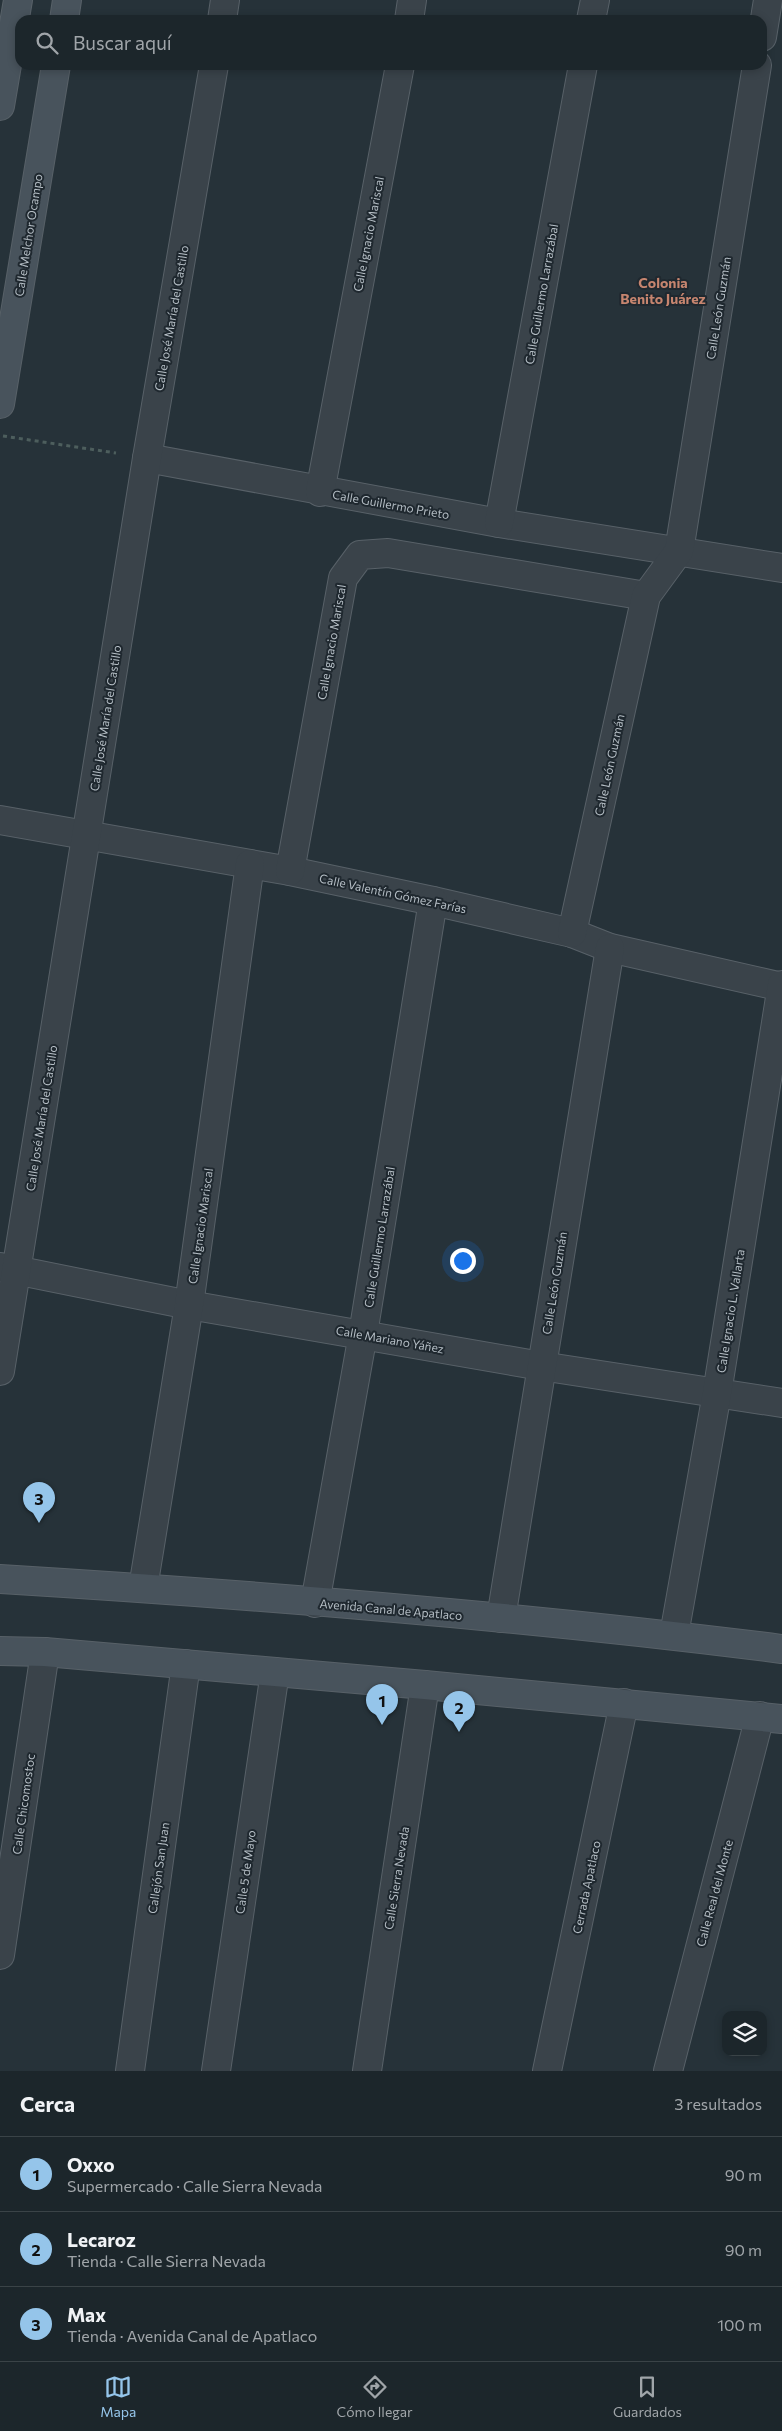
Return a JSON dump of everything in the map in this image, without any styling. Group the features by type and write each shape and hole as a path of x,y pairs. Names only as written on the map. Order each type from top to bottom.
{"street":[{"path":"15,15 18,0"},
{"path":"65,15 67,0"},
{"path":"223,15 225,0"},
{"path":"410,15 412,0"},
{"path":"592,15 595,0"},
{"path":"766,15 768,0"},
{"path":"0,106 15,18"},
{"name":"Calle Melchor Ocampo","path":"0,404 55,70"},
{"name":"Calle José María del Castillo","path":"0,1371 8,1268 87,835 147,458 213,70"},
{"name":"Calle Ignacio Mariscal","path":"320,492 399,70"},
{"name":"Calle Guillermo Larrazábal","path":"499,523 582,70"},
{"name":"Calle León Guzmán","path":"679,552 757,70"},
{"name":"Calle Guillermo Prieto","path":"147,458 320,492 499,523 782,568"},
{"path":"646,596 679,552"},
{"name":"Calle Ignacio Mariscal","path":"290,871 343,578 360,555 388,553 646,596"},
{"name":"Calle León Guzmán","path":"572,933 646,596"},
{"name":"Calle Valentín Gómez Farías","path":"0,820 290,871 433,900 572,933 610,948 782,987"},
{"name":"Calle Ignacio Mariscal","path":"143,1588 189,1305 250,864"},
{"name":"Calle Guillermo Larrazábal","path":"316,1603 364,1334 433,900"},
{"name":"Calle León Guzmán","path":"501,1618 610,948"},
{"name":"Calle Ignacio L. Vallarta","path":"674,1635 717,1393 782,987"},
{"name":"Calle Mariano Yáñez","path":"8,1268 189,1305 541,1366 782,1403"},
{"name":"Avenida Canal de Apatlaco","path":"0,1580 143,1588 501,1618 674,1635 782,1649"},
{"path":"0,1651 45,1652 186,1664 771,1717"},
{"name":"Calle Chicomostoc","path":"0,1955 45,1652"},
{"name":"Callejón San Juan","path":"130,2071 186,1664"},
{"name":"Calle 5 de Mayo","path":"216,2071 275,1672"},
{"name":"Calle Sierra Nevada","path":"367,2071 425,1685"},
{"name":"Cerrada Apatlaco","path":"547,2071 624,1703"},
{"name":"Calle Real del Monte","path":"668,2071 771,1717"}],"path":[{"path":"0,436 147,458"}],"place":[{"name":"Max","path":"39,1523"},
{"name":"Oxxo","path":"382,1725"},
{"name":"Lecaroz","path":"459,1732"}],"district":[{"name":"Colonia Benito Juárez","path":"663,290"}]}
